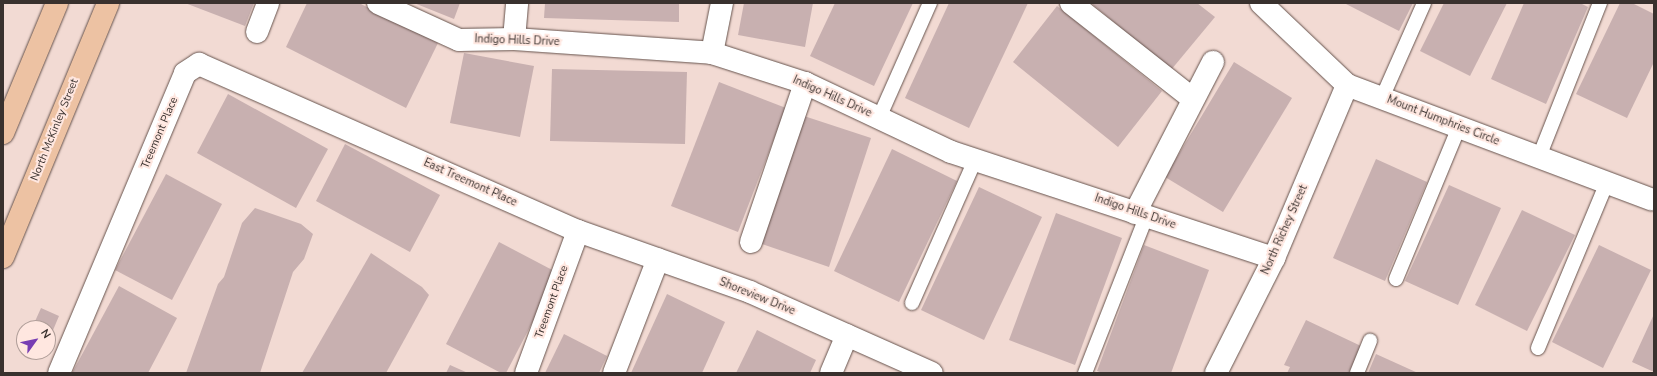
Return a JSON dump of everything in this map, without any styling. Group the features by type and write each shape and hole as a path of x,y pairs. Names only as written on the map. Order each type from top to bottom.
{"main road":[{"path":"3,133 57,3"},
{"name":"North McKinley Street","path":"3,257 108,3"}],"street":[{"path":"257,32 268,3"},
{"name":"Indigo Hills Drive","path":"378,3 459,40 514,40 712,53 805,83 951,152 1274,258"},
{"path":"514,40 517,3"},
{"path":"712,53 722,3"},
{"path":"1071,3 1193,99"},
{"name":"Mount Humphries Circle","path":"1261,3 1347,85 1653,198"},
{"path":"1141,215 1193,99 1213,62"},
{"name":"Treemont Place","path":"59,373 185,73 199,64 362,135"},
{"path":"751,242 805,83"},
{"name":"North Richey Street","path":"1216,373 1274,258 1347,85"},
{"name":"East Treemont Place","path":"362,135 578,231"},
{"name":"Shoreview Drive","path":"578,231 750,292 847,335 921,371"},
{"name":"Treemont Place","path":"526,373 578,231"},
{"path":"614,373 658,259"},
{"path":"830,373 847,335"}],"lane":[{"path":"880,118 930,3"},
{"path":"1382,98 1424,3"},
{"path":"1539,157 1600,3"},
{"path":"1396,279 1459,127"},
{"path":"912,303 975,160"},
{"path":"1538,348 1607,182"},
{"path":"1086,373 1141,215"},
{"path":"1357,373 1370,341"}],"building":[{"path":"185,3 254,3 245,26"},
{"path":"307,3 359,3 438,43 406,108 286,47"},
{"path":"414,3 460,3 454,19"},
{"path":"545,3 679,3 679,22 544,18"},
{"path":"744,3 813,3 805,47 738,35"},
{"path":"835,3 913,3 874,86 810,56"},
{"path":"949,3 1028,3 969,128 905,98"},
{"path":"1091,3 1197,3 1215,17 1171,70"},
{"path":"1346,3 1413,3 1399,31"},
{"path":"1444,3 1507,3 1470,76 1420,51"},
{"path":"1524,3 1580,3 1588,7 1546,104 1491,79"},
{"path":"1620,3 1632,3 1654,14 1654,62 1627,118 1576,94"},
{"path":"1057,6 1162,91 1118,147 1013,62"},
{"path":"464,53 534,66 520,137 450,123"},
{"path":"1234,62 1292,98 1223,212 1165,177"},
{"path":"552,69 687,72 685,144 550,141"},
{"path":"719,82 786,108 738,232 671,206"},
{"path":"228,94 328,149 296,208 197,153"},
{"path":"804,116 871,138 829,267 762,244"},
{"path":"345,144 440,195 410,252 316,201"},
{"path":"892,149 957,181 899,302 834,271"},
{"path":"1376,159 1427,182 1385,281 1333,258"},
{"path":"166,174 222,204 172,300 115,270"},
{"path":"1449,185 1501,208 1458,305 1405,281"},
{"path":"979,187 1042,217 984,340 921,310"},
{"path":"255,208 301,224 313,234 304,259 293,272 260,373 186,373 218,284 224,277 242,223"},
{"path":"1522,210 1575,235 1527,331 1475,305"},
{"path":"1056,213 1122,238 1075,365 1009,340"},
{"path":"499,242 558,273 506,373 501,373 446,344"},
{"path":"1144,245 1209,270 1171,373 1103,373 1097,371"},
{"path":"1599,245 1651,270 1603,368 1552,342"},
{"path":"371,253 422,287 429,295 386,373 302,373"},
{"path":"119,286 177,318 148,373 72,373"},
{"path":"667,294 725,322 702,373 631,373"},
{"path":"41,308 59,316 56,323 56,320 36,320"},
{"path":"1654,314 1654,372 1632,362"},
{"path":"1306,320 1361,346 1349,373 1287,373 1290,367 1284,365"},
{"path":"757,330 816,360 810,373 736,373"},
{"path":"564,334 607,356 599,373 545,373"},
{"path":"1376,354 1418,373 1368,373"},
{"path":"450,365 468,373 446,373"}]}
